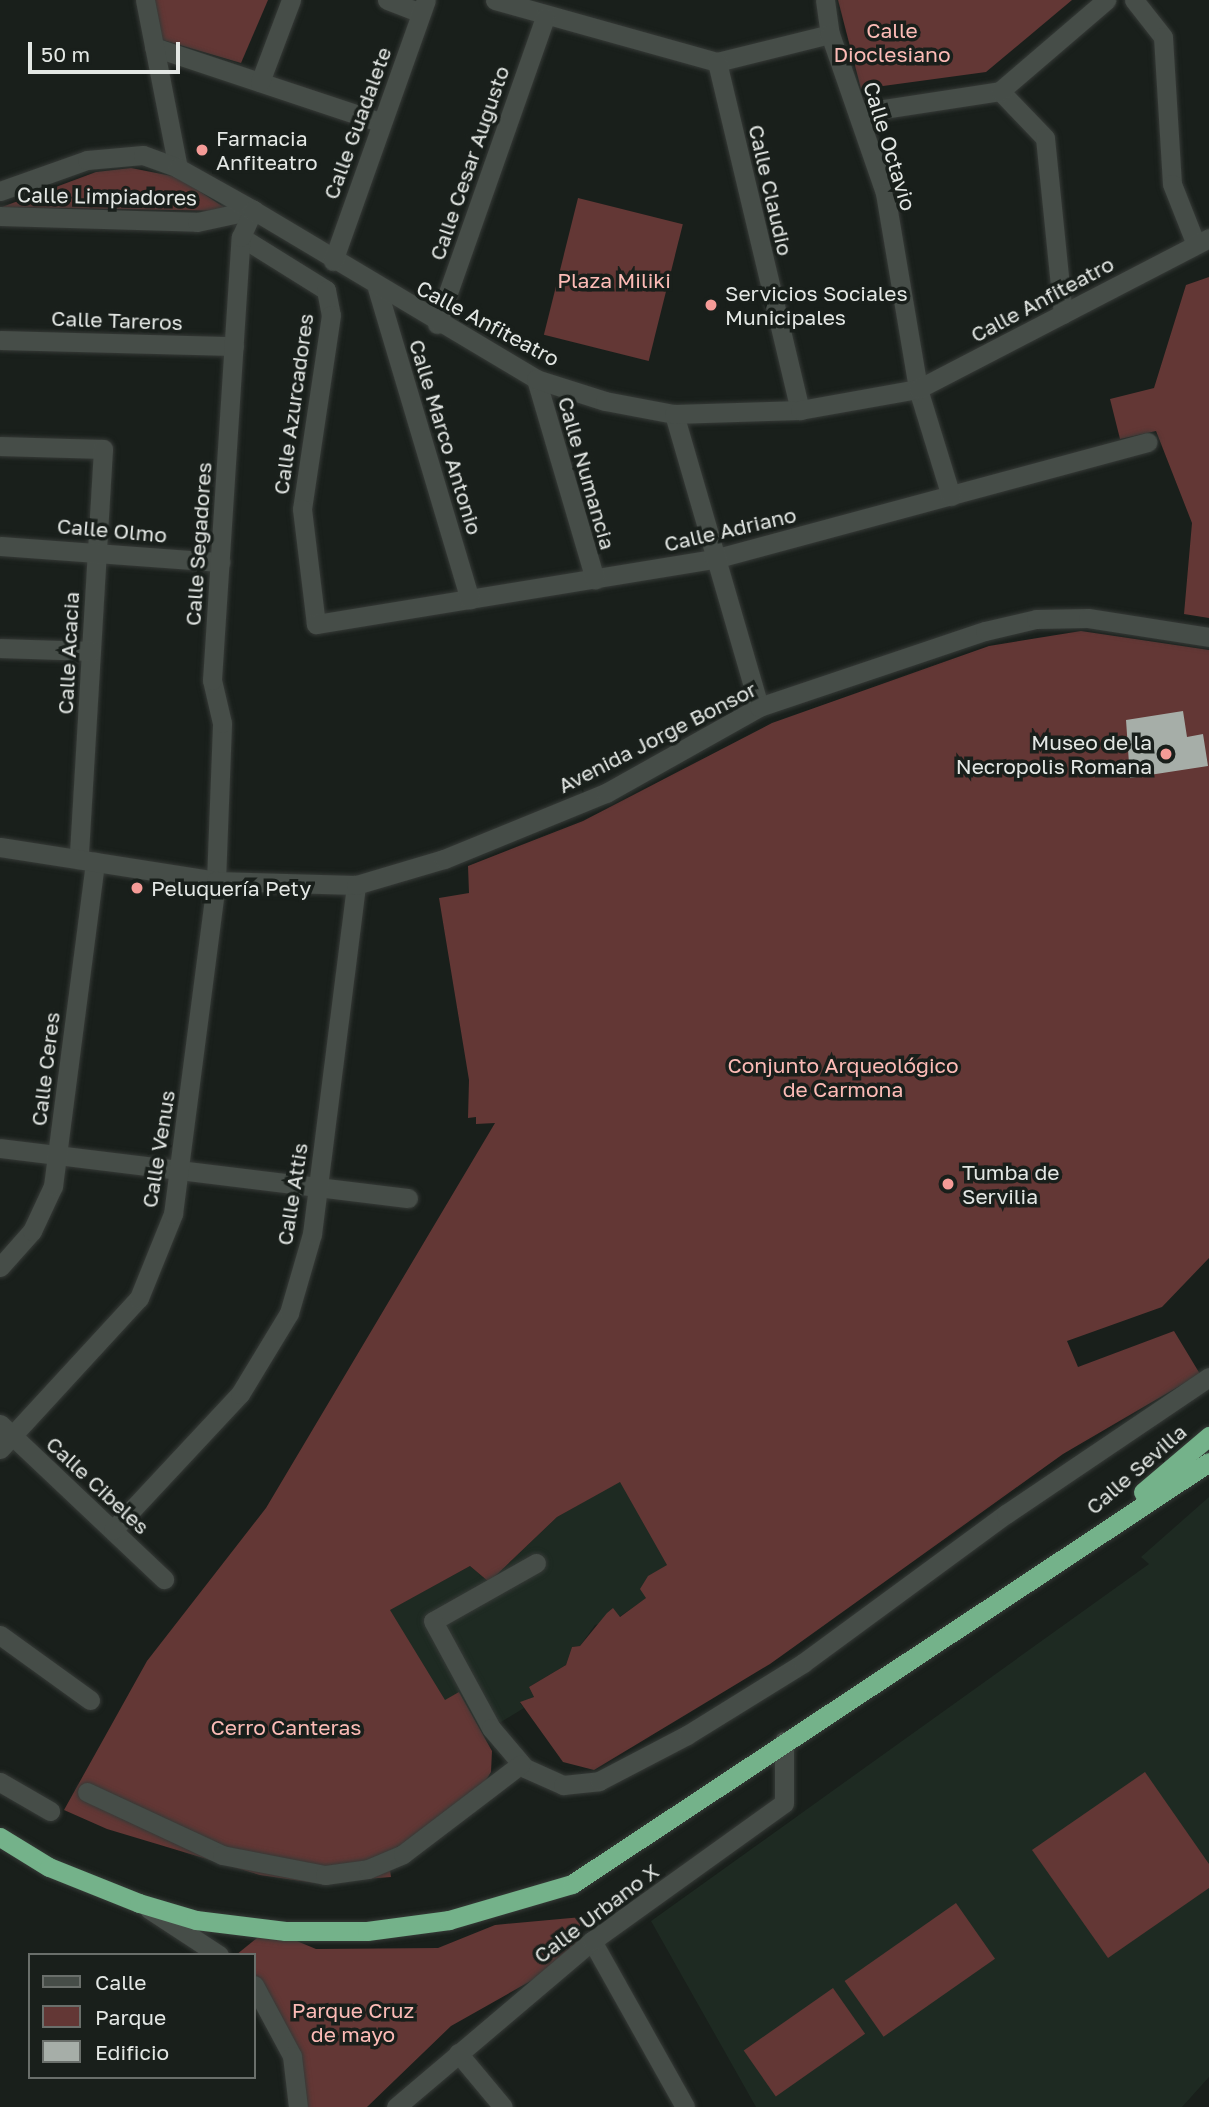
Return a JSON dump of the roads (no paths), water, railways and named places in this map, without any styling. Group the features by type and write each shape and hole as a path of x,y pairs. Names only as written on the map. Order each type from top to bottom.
{"highway":[{"name":"Calle Sevilla","path":"1096,1534 1209,1436"},
{"name":"Calle Sevilla","path":"1096,1534 1209,1462"},
{"path":"0,1837 49,1867 139,1903 195,1920 285,1931 367,1931 449,1920 572,1884 684,1815 784,1741 1096,1534"}],"street":[{"path":"145,0 178,168"},
{"path":"260,82 291,0"},
{"path":"387,0 423,6"},
{"path":"495,0 545,17 717,62 830,34"},
{"name":"Calle Octavio","path":"825,0 830,34 885,192 918,389 951,496"},
{"path":"858,113 1000,91 1106,0"},
{"path":"1134,0 1163,37 1172,184 1202,240"},
{"name":"Calle Guadalete","path":"333,261 423,6"},
{"name":"Calle Cesar Augusto","path":"437,324 545,17"},
{"path":"154,47 380,122"},
{"name":"Calle Claudio","path":"717,62 800,410"},
{"path":"1000,91 1045,138 1063,314"},
{"name":"Calle Anfiteatro","path":"0,191 87,160 143,155 178,168 253,210 437,324 536,379 605,401 674,414 800,410 918,389 1202,240"},
{"name":"Calle Limpiadores","path":"0,216 197,222 253,210"},
{"name":"Calle Segadores","path":"216,881 222,723 212,680 242,237 253,210"},
{"name":"Calle Azurcadores","path":"242,237 326,290 331,315 302,509 316,624"},
{"name":"Calle Marco Antonio","path":"377,288 470,599"},
{"name":"Calle Tareros","path":"0,340 234,346"},
{"name":"Calle Numancia","path":"536,379 595,580"},
{"path":"674,414 759,707"},
{"name":"Calle Adriano","path":"316,624 714,559 1147,442"},
{"name":"Calle Acacia","path":"0,446 103,449 91,651 87,860"},
{"name":"Calle Olmo","path":"0,546 97,550 220,562"},
{"name":"Avenida Jorge Bonsor","path":"0,847 216,881 356,885 444,859 606,793 759,707 1036,620 1088,618 1209,637"},
{"path":"0,648 91,651"},
{"name":"Calle Ceres","path":"0,1267 32,1231 53,1186 87,860"},
{"name":"Calle Venus","path":"4,1436 139,1298 173,1214 216,881"},
{"name":"Calle Attis","path":"113,1530 240,1394 289,1313 312,1234 356,885"},
{"path":"0,1148 408,1198"},
{"path":"536,1563 433,1621 486,1719 521,1764 544,1781 587,1784 687,1735 814,1656 1006,1514 1209,1377"},
{"name":"Calle Cibeles","path":"4,1436 113,1530 164,1579"},
{"path":"0,1635 90,1700"},
{"name":"Calle Urbano X","path":"407,2104 457,2053 592,1941 784,1803 784,1741"},
{"path":"87,1792 222,1855 325,1875 368,1869 404,1854 521,1764"},
{"path":"0,1782 50,1811"},
{"path":"139,1903 216,1953"},
{"path":"592,1941 685,2107"},
{"path":"256,1989 292,2056 298,2107"},
{"path":"457,2053 503,2107"}],"place":[{"name":"Farmacia Anfiteatro","path":"202,150"},
{"name":"Servicios Sociales Municipales","path":"711,305"},
{"name":"Museo de la Necropolis Romana","path":"1166,754"},
{"name":"Peluquería Pety","path":"137,888"},
{"name":"Tumba de Servilia","path":"948,1184"}],"park label":[{"name":"Calle Dioclesiano","path":"892,42"},
{"name":"Plaza Miliki","path":"614,280"},
{"name":"Conjunto Arqueológico de Carmona","path":"843,1077"},
{"name":"Cerro Canteras","path":"286,1727"},
{"name":"Parque Cruz de mayo","path":"353,2022"}]}
